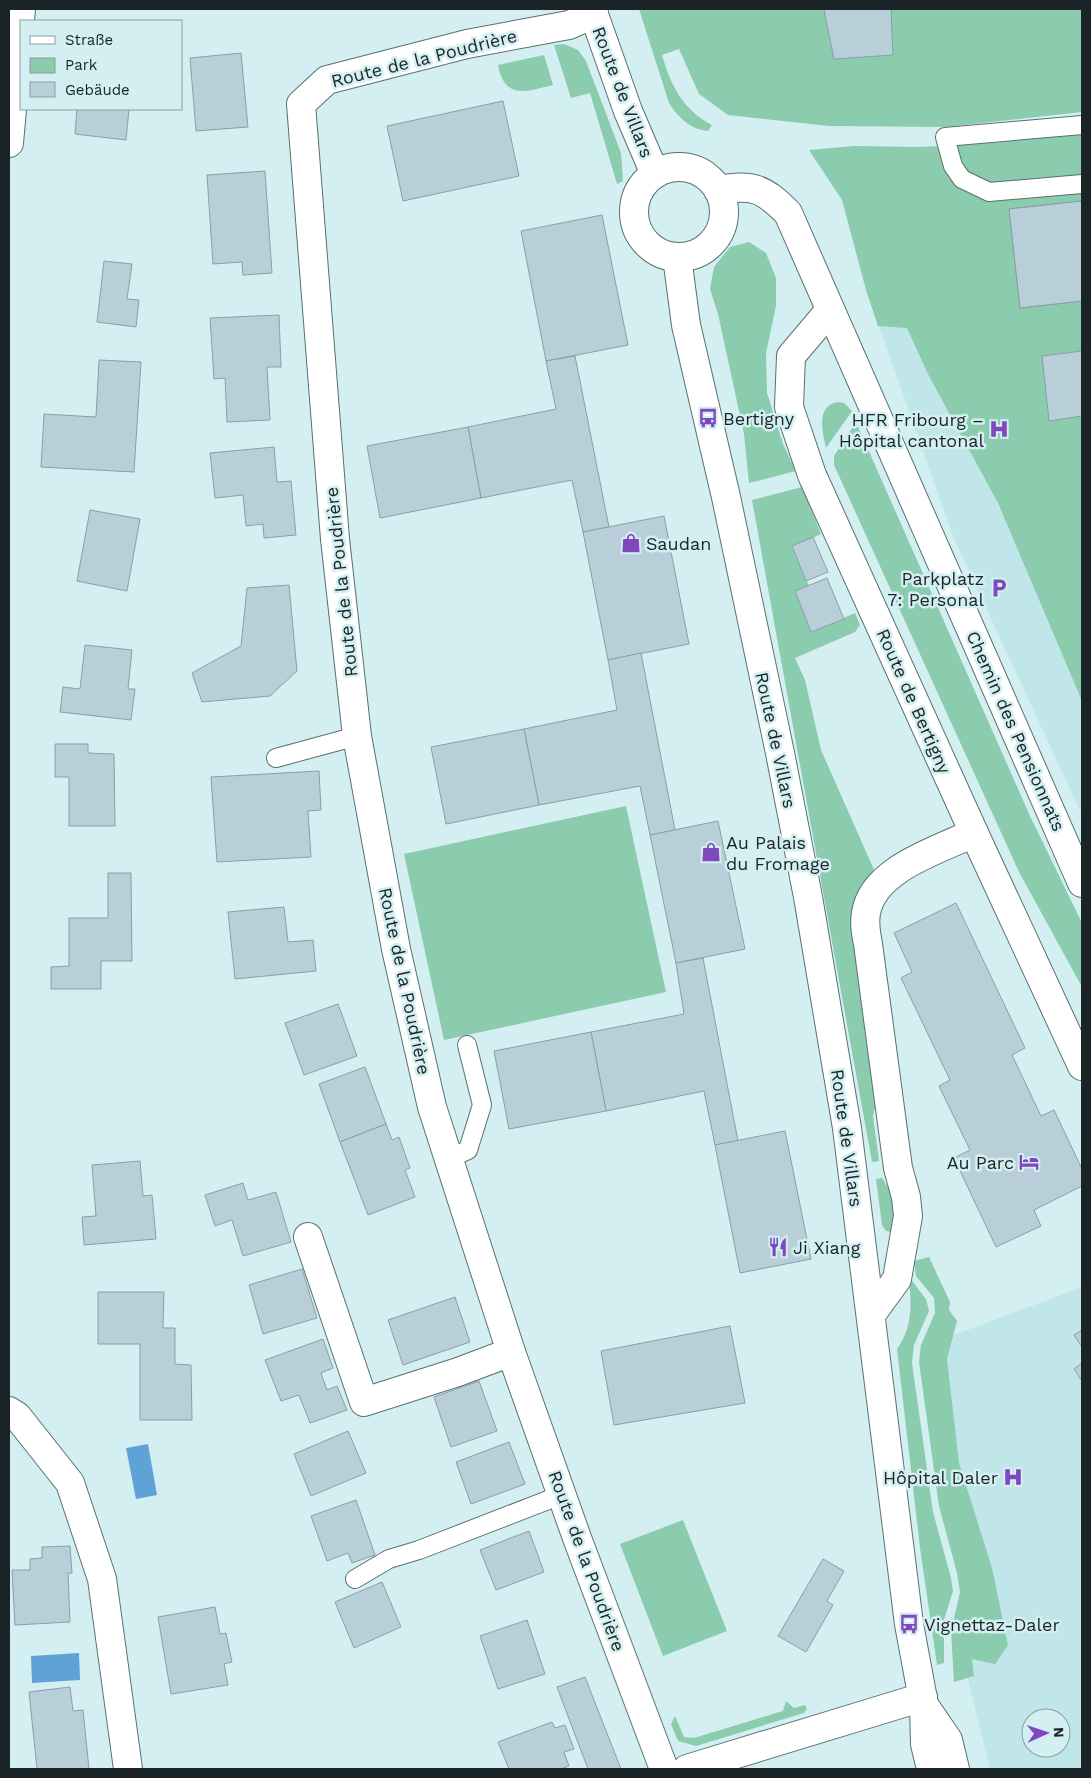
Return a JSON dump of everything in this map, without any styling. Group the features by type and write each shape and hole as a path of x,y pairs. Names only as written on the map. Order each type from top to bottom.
{"street":[{"name":"Route de Villars","path":"593,12 628,111 655,174"},
{"name":"Route de la Poudrière","path":"593,12 569,25 467,44 326,80 301,104 335,539 357,736 396,949 432,1107 511,1352 561,1495 664,1769"},
{"path":"9,143 20,30"},
{"path":"671,168 692,169 708,177 718,190 722,199 724,215 718,233 703,249 691,255 666,255 648,244 640,235 635,219 634,207 639,191 655,174 671,168"},
{"name":"Chemin des Pensionnats","path":"718,190 744,186 772,197 788,213 1082,884"},
{"name":"Route de Villars","path":"677,256 686,325 726,497 808,897 847,1128 909,1624 923,1701 925,1744 931,1769"},
{"name":"Route de Bertigny","path":"830,310 791,356 789,407 812,475 1082,1066"},
{"path":"871,1315 897,1279 908,1216 906,1197 898,1168 868,944 866,912 874,892 890,875 905,865 974,833"},
{"path":"308,1237 364,1402 458,1372 511,1352"},
{"path":"9,1411 18,1416 70,1484 99,1570 128,1769"},
{"path":"687,1769 923,1701"},
{"name":"Route de Villars","path":"923,1701 948,1740 955,1769"}],"lane":[{"path":"1082,125 945,137 953,166 962,180 989,192 1082,184"},
{"path":"276,758 357,736"},
{"path":"450,1158 468,1150 482,1105 467,1045"},
{"path":"355,1579 389,1559 419,1550 561,1495"}],"shaded area":[{"name":"HFR Fribourg – Hôpital cantonal","path":"1082,130 1082,815 954,539 876,318"},
{"name":"Hôpital Daler","path":"1082,1287 1082,1769 990,1769 963,1660 964,1593 927,1345"}],"green space":[{"path":"639,9 1082,9 1082,112 947,127 829,126 728,115 699,94 679,49 662,55 674,87 680,96 693,112 712,125 708,131 702,130 686,122 669,103"},
{"path":"564,44 578,50 586,61 621,153 623,181 617,184 590,93 571,98 554,45"},
{"path":"544,55 553,85 518,91 506,84 501,76 498,65"},
{"name":"HFR Fribourg – Hôpital cantonal","path":"1082,127 1082,201 1009,209 1020,308 1082,301 1082,701 998,503 929,376 907,328 878,326 866,290 842,200 809,150 854,146 919,147 979,144 1052,137"},
{"path":"749,242 766,253 776,278 776,306 766,353 767,393 783,444 796,471 749,483 744,434 718,314 710,289 714,267 730,247"},
{"path":"844,403 852,411 826,448 822,427 823,414 831,404"},
{"path":"856,422 1030,816 1082,923 1082,987 1019,872 834,465 834,456"},
{"path":"802,487 821,534 792,547 809,586 811,632 855,613 860,625 855,632 795,658 805,680 821,750 875,872 865,882 859,893 851,919 876,1103 873,1116 879,1161 872,1162 752,500"},
{"path":"626,806 666,992 444,1040 404,854"},
{"path":"882,1178 894,1197 897,1227 891,1232 886,1231 882,1225 876,1179"},
{"path":"929,1257 950,1302 949,1310 957,1321 947,1359 959,1463 992,1568 1008,1645 995,1664 972,1659 974,1676 954,1682 951,1631 960,1592 957,1573 939,1506 919,1362 921,1345 935,1313 934,1298 916,1276 914,1261"},
{"path":"909,1280 912,1281 926,1299 929,1311 914,1345 912,1363 933,1512 953,1591 944,1620 944,1663 937,1665 920,1548 897,1349 906,1333 910,1316"},
{"path":"683,1520 727,1631 663,1656 620,1544"},
{"path":"786,1701 794,1708 805,1705 807,1709 804,1713 696,1746 678,1741 671,1724 675,1716 684,1737 694,1738 783,1711"}],"water":[{"path":"148,1444 157,1495 136,1499 126,1448"},
{"path":"79,1653 80,1680 32,1683 31,1656"}],"building":[{"path":"826,9 891,9 893,55 834,59 824,11"},
{"path":"241,53 248,127 196,131 190,58"},
{"path":"503,101 519,176 403,201 387,126"},
{"path":"77,110 129,110 126,140 75,134"},
{"path":"265,171 272,273 243,275 242,262 213,264 207,175"},
{"path":"1082,201 1082,301 1020,308 1009,209"},
{"path":"1082,201 1082,301 1020,308 1009,209"},
{"path":"602,215 628,345 546,361 521,231"},
{"path":"104,261 132,264 127,299 139,300 136,327 97,322"},
{"path":"279,315 281,367 267,367 270,420 227,422 225,378 214,379 210,318"},
{"path":"1082,351 1082,416 1049,421 1042,356"},
{"path":"575,356 609,527 583,532 572,480 481,498 468,427 556,409 546,361"},
{"path":"99,360 141,362 134,472 41,467 44,414 96,417"},
{"path":"468,427 481,498 380,518 367,446"},
{"path":"274,447 277,482 291,481 296,535 264,538 263,524 246,526 243,495 215,498 210,453"},
{"path":"90,510 140,519 127,591 77,581"},
{"path":"664,516 689,644 608,660 583,532"},
{"path":"813,537 828,572 806,581 792,546"},
{"path":"827,578 844,619 811,632 795,591"},
{"path":"289,585 297,671 270,696 202,702 192,673 241,646 247,588"},
{"path":"85,645 132,650 128,689 135,689 131,720 60,712 63,687 80,689"},
{"path":"641,653 675,830 650,835 640,786 539,805 524,729 617,710 608,660"},
{"path":"524,729 539,805 446,824 431,747"},
{"path":"55,744 88,744 88,753 114,754 115,826 69,826 69,777 55,777"},
{"path":"319,771 321,810 308,811 311,857 217,862 211,777"},
{"path":"718,821 745,949 676,963 650,835"},
{"path":"108,873 131,873 132,961 101,961 101,989 51,989 51,967 69,966 69,918 108,918"},
{"path":"956,903 1025,1048 1012,1055 1041,1116 1054,1110 1082,1169 1082,1186 1034,1210 1041,1226 996,1247 954,1158 970,1150 939,1086 950,1080 901,978 912,972 894,933"},
{"path":"284,907 288,942 313,940 316,971 235,979 228,912"},
{"path":"703,958 738,1141 715,1145 704,1091 606,1111 591,1032 684,1014 676,963"},
{"path":"338,1004 357,1056 304,1075 285,1023"},
{"path":"591,1032 606,1111 509,1129 494,1051"},
{"path":"365,1067 386,1124 340,1142 319,1084"},
{"path":"386,1124 392,1140 399,1137 410,1168 405,1170 415,1197 368,1215 340,1142"},
{"path":"785,1131 811,1259 740,1273 715,1145"},
{"path":"140,1161 143,1196 152,1195 156,1239 84,1245 82,1217 96,1216 92,1165"},
{"path":"243,1183 248,1200 276,1192 291,1242 243,1256 232,1220 215,1226 205,1195"},
{"path":"302,1269 317,1318 263,1334 249,1285"},
{"path":"98,1292 164,1292 163,1328 175,1328 175,1364 191,1365 192,1420 140,1420 140,1344 98,1344"},
{"path":"455,1297 470,1342 403,1365 388,1320"},
{"path":"730,1326 745,1403 614,1425 601,1351"},
{"path":"1082,1330 1082,1347 1074,1335"},
{"path":"323,1339 333,1368 321,1373 327,1390 337,1386 347,1410 310,1423 299,1395 281,1401 265,1360"},
{"path":"1082,1363 1082,1381 1074,1369"},
{"path":"479,1381 497,1431 451,1447 434,1397"},
{"path":"348,1431 366,1473 311,1496 294,1454"},
{"path":"509,1442 525,1484 471,1504 456,1462"},
{"path":"356,1500 375,1555 352,1563 348,1553 327,1561 311,1516"},
{"path":"529,1531 544,1572 496,1590 480,1550"},
{"path":"70,1546 72,1573 68,1573 70,1622 15,1625 12,1570 30,1570 30,1559 42,1558 42,1547"},
{"path":"823,1559 844,1571 827,1601 833,1605 806,1652 778,1636"},
{"path":"382,1582 401,1627 354,1648 335,1602"},
{"path":"215,1607 220,1634 226,1633 232,1662 224,1664 228,1685 171,1694 158,1617"},
{"path":"527,1620 545,1674 498,1689 480,1636"},
{"path":"585,1677 621,1769 588,1769 557,1687"},
{"path":"70,1687 73,1711 83,1710 89,1769 37,1769 29,1692"},
{"path":"552,1722 555,1728 565,1725 574,1749 564,1752 569,1766 561,1769 509,1769 498,1742"}],"place":[{"name":"Bertigny","path":"708,418"},
{"name":"HFR Fribourg – Hôpital cantonal","path":"999,429"},
{"name":"Saudan","path":"631,543"},
{"name":"Parkplatz 7: Personal","path":"999,588"},
{"name":"Au Palais du Fromage","path":"711,852"},
{"name":"Au Parc","path":"1029,1162"},
{"name":"Ji Xiang","path":"778,1247"},
{"name":"Hôpital Daler","path":"1013,1477"},
{"name":"Vignettaz-Daler","path":"909,1624"}]}
